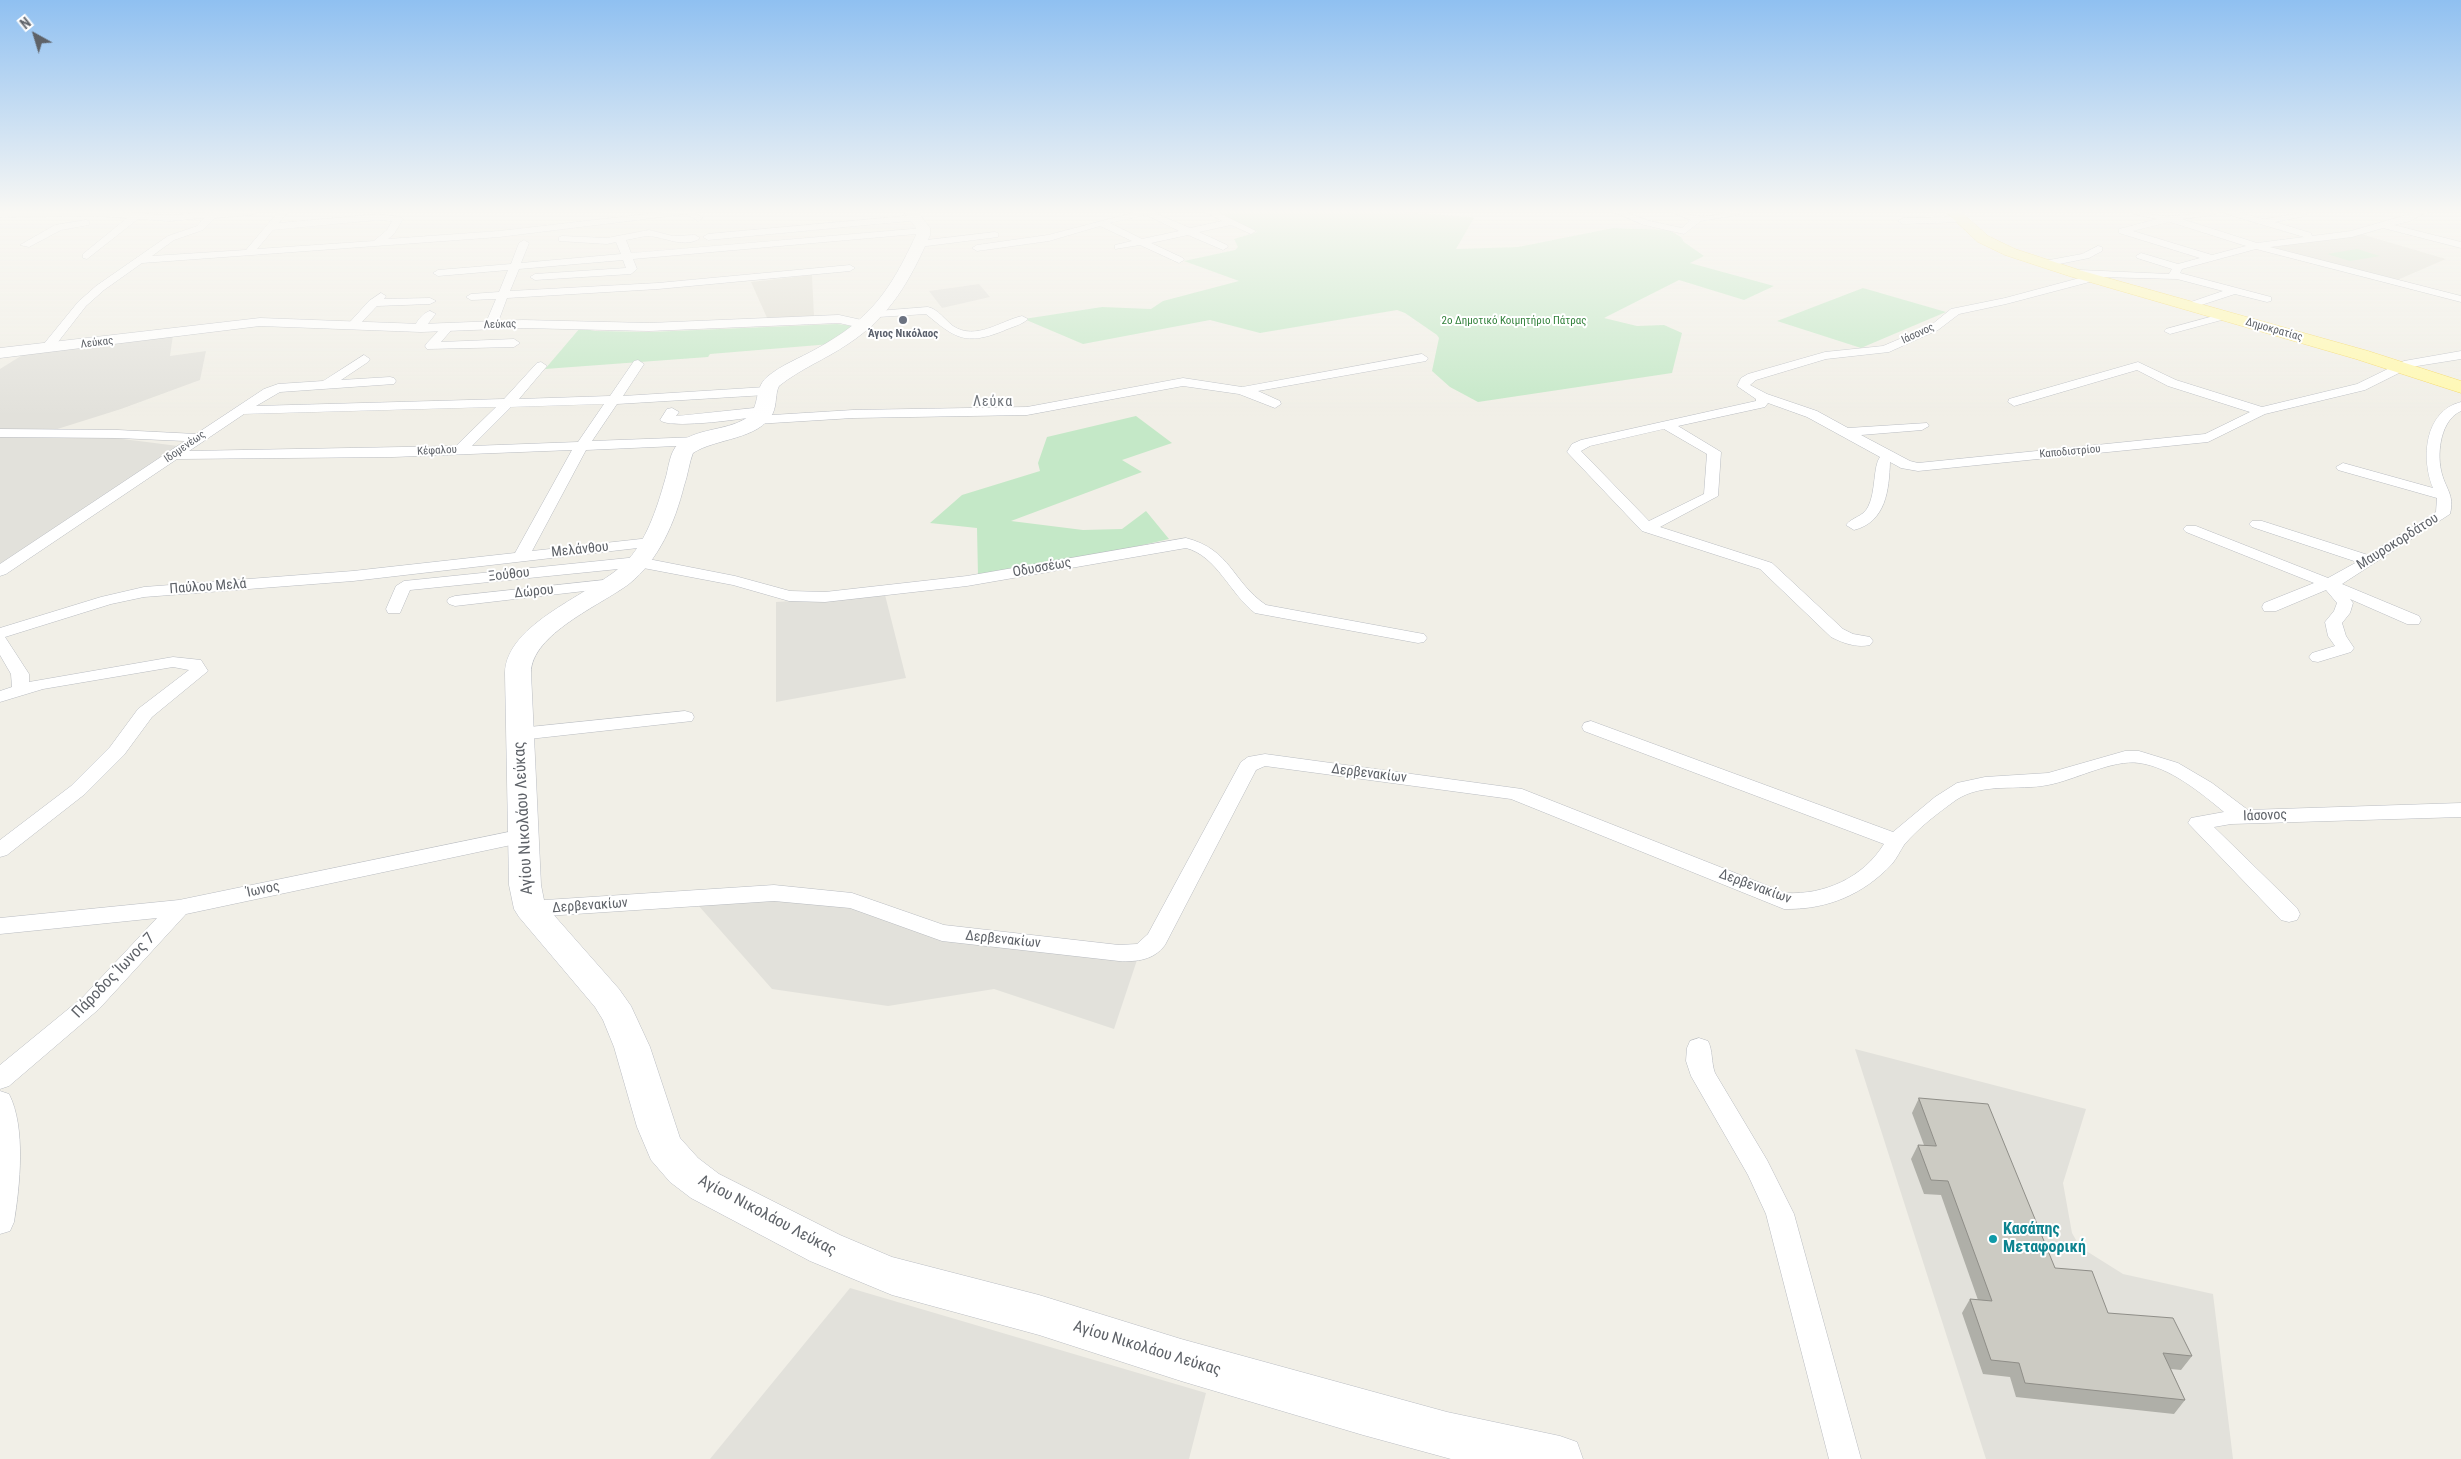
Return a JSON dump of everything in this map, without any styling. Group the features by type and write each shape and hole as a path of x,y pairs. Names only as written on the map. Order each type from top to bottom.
{"main road":[{"path":"634,563 669,501 682,452 762,407 772,382 781,375 827,350 875,317 900,286 902,280"},
{"name":"Δημοκρατίας","path":"2099,280 2461,387"},
{"name":"Αγίου Νικολάου Λεύκας","path":"634,563 546,628 532,643 518,666 525,885 530,909 607,998 619,1016 632,1047 656,1127 665,1148 674,1161 705,1186 825,1248 892,1276 1038,1315 1180,1360 1372,1415 1447,1435 1560,1459"}],"street":[{"path":"47,348 82,304 112,280"},
{"path":"491,325 510,280"},
{"path":"471,297 717,280"},
{"name":"Ιάσονος","path":"1743,386 1745,381 1752,377 1825,356 1885,349 1934,328 1955,311 2006,301 2084,280"},
{"path":"2205,280 2267,299"},
{"path":"2388,280 2461,299"},
{"path":"2189,306 2235,290"},
{"path":"353,325 377,299 430,300"},
{"path":"875,317 928,310 954,331 970,335 996,331 1022,319"},
{"path":"419,328 430,314"},
{"path":"2170,331 2225,316"},
{"name":"Λεύκας","path":"0,353 248,323 419,328 491,325 664,327 820,319 848,320 875,317"},
{"path":"448,328 431,346 514,343"},
{"name":"Καποδιστρίου","path":"1743,386 1762,396 1794,406 1847,432 1906,465 1918,467 2208,438 2261,411 2361,387 2416,362 2461,355"},
{"path":"1240,390 1422,358"},
{"path":"325,386 364,360"},
{"path":"521,557 582,445 638,364"},
{"path":"460,450 508,403 541,366"},
{"path":"2014,402 2138,366 2172,383 2261,411"},
{"name":"Ιδομενέως","path":"0,571 262,395 278,388 390,381"},
{"path":"238,410 613,400 762,407 853,414 1027,410 1183,382 1240,390 1257,395 1275,404"},
{"path":"1762,396 1763,401 1760,404 1586,443 1577,447 1574,452 1647,528 1766,566 1837,633 1849,639 1864,641"},
{"name":"Μαυροκορδάτου","path":"2270,607 2344,577 2368,560 2441,517 2444,511 2445,496 2434,469 2436,442 2445,416 2450,411 2461,406"},
{"path":"672,412 668,415 667,420 710,418 762,407"},
{"path":"1647,528 1711,496 1714,452 1666,425"},
{"path":"1847,432 1922,426"},
{"path":"0,433 118,434 199,438"},
{"name":"Κέφαλου","path":"174,455 393,453 699,441"},
{"path":"1854,525 1865,522 1870,515 1884,480 1883,462 1888,456"},
{"path":"2344,467 2445,496"},
{"path":"2257,524 2368,560"},
{"path":"2191,529 2330,583 2413,620"},
{"name":"Οδυσσέως","path":"634,563 734,581 789,596 825,597 967,582 1153,547 1186,543 1197,544 1210,552 1251,604 1261,609 1418,638"},
{"name":"Μελάνθου","path":"421,567 521,557 634,563"},
{"name":"Δώρου","path":"455,601 634,563"},
{"name":"Ξούθου","path":"394,609 404,586 634,563"},
{"name":"Παύλου Μελά","path":"0,633 138,593 337,578 421,567"},
{"path":"2318,656 2345,648 2337,636 2333,622 2342,613 2345,603 2330,583"},
{"path":"0,642 20,674 21,690"},
{"path":"0,697 40,684 173,662 195,664 199,671 145,713 117,751 78,790 0,850"},
{"path":"520,734 685,717"},
{"path":"1591,727 1896,841"},
{"name":"Δερβενακίων","path":"530,909 774,893 807,895 852,901 942,933 1119,953 1138,953 1152,947 1157,939 1248,766 1255,761 1265,760 1515,793 1784,901 1805,903 1831,897 1868,875 1886,857 1896,841 1946,798 1965,787 2050,779 2125,757 2150,760 2182,774 2217,794 2244,817"},
{"name":"Ιάσονος","path":"2289,914 2199,825 2200,821 2244,817 2461,810"},
{"name":"Ίωνος","path":"0,926 179,908 523,836"},
{"name":"Πάροδος Ίωνος 7","path":"0,1079 91,1003 179,908"},
{"path":"1699,1048 1698,1061 1704,1076 1758,1168 1780,1214 1845,1459"},
{"path":"0,1101 3,1112 5,1173 5,1194 0,1222"}],"shaded area":[{"path":"812,280 814,316 768,320 751,282"},
{"path":"979,284 990,297 942,308 929,291"},
{"path":"173,335 170,356 206,351 200,380 121,409 51,431 0,430 0,369 24,354"},
{"path":"0,436 107,437 178,446 0,564"},
{"path":"885,595 906,678 776,702 776,602"},
{"path":"777,895 855,903 939,933 1138,957 1114,1029 994,989 888,1006 772,989 698,905"},
{"path":"1855,1049 2086,1109 2063,1183 2072,1233 2080,1247 2123,1274 2213,1294 2233,1459 1986,1459"},
{"path":"850,1288 1206,1393 1189,1459 710,1459"}],"green space":[{"name":"2o Δημοτικό Κοιμητήριο Πάτρας","path":"1236,280 1679,280 1604,318 1637,326 1664,325 1682,333 1672,373 1478,402 1450,387 1432,371 1439,338 1405,313 1397,310 1260,333 1210,320 1083,344 1024,319 1102,307 1151,309 1163,301 1239,281"},
{"path":"1679,280 1752,280 1774,286 1744,300"},
{"path":"1863,288 1946,312 1861,348 1777,321"},
{"path":"837,324 854,326 831,344 710,354 708,357 545,369 580,328 595,331 650,332"},
{"path":"1136,416 1172,443 1122,460 1142,472 1011,521 1083,530 1122,529 1146,511 1169,539 1073,561 978,576 977,528 930,523 962,495 1040,471 1038,463 1047,437"}],"building":[{"name":"Κασάπης Μεταφορική","path":"1919,1098 1988,1104 2055,1268 2092,1271 2108,1313 2173,1318 2192,1356 2163,1353 2185,1400 2025,1383 2019,1363 1991,1360 1970,1299 1992,1301 1948,1181 1931,1180 1918,1145 1936,1146"}],"place":[{"name":"Άγιος Νικόλαος","path":"903,320"},
{"name":"Κασάπης Μεταφορική","path":"1993,1239"}],"district":[{"name":"Λεύκα","path":"993,402"}]}
